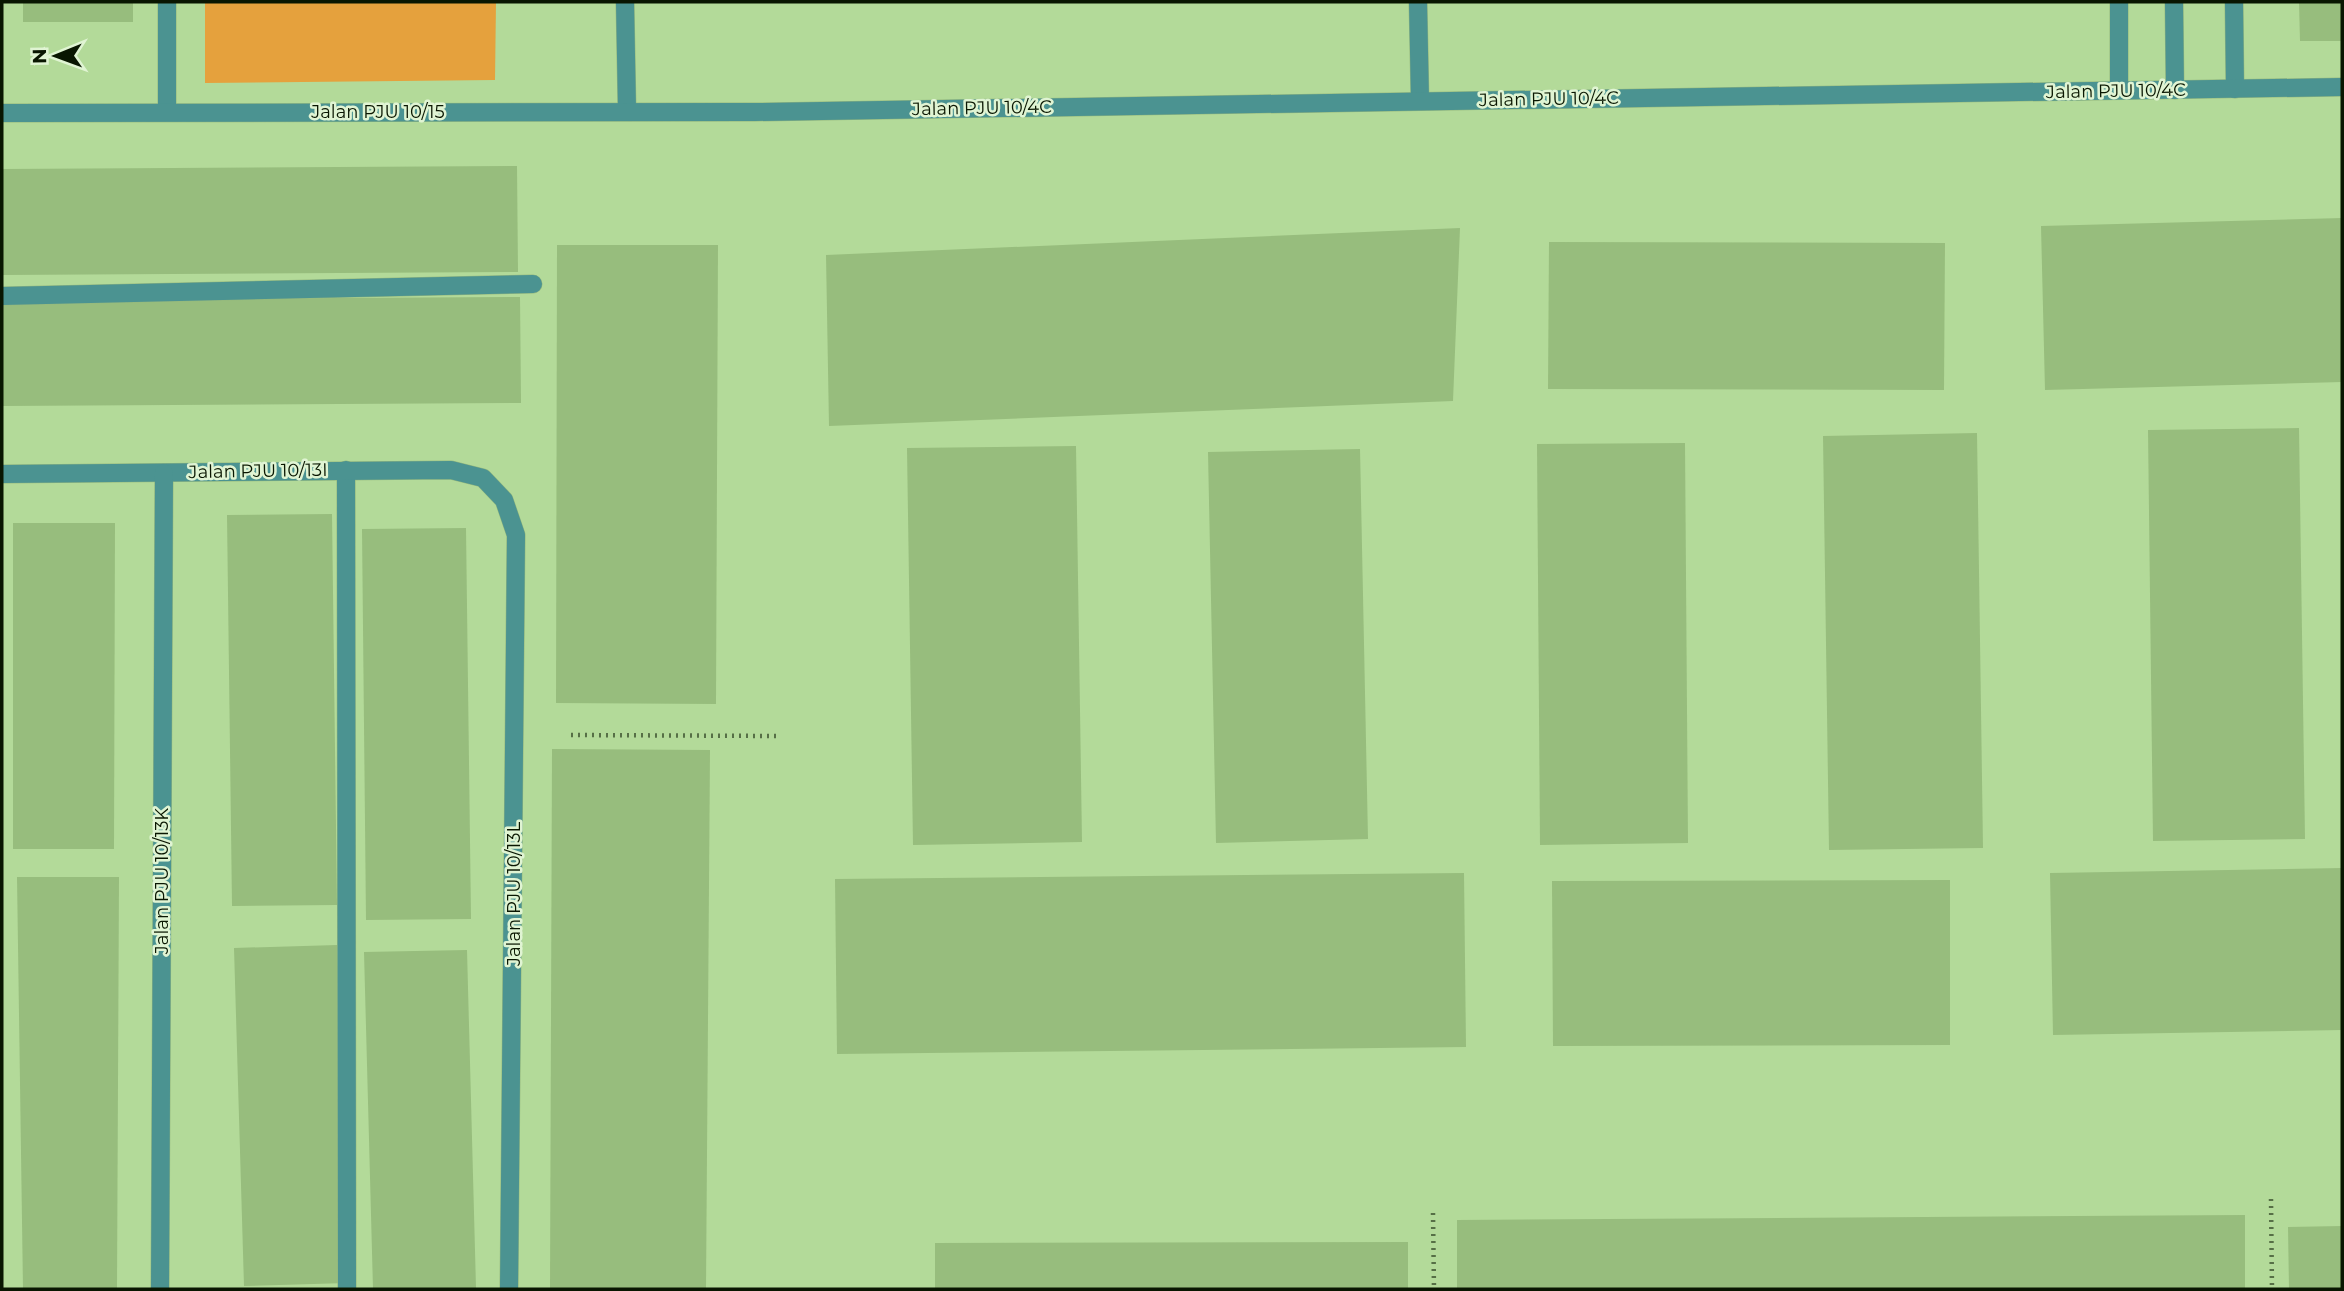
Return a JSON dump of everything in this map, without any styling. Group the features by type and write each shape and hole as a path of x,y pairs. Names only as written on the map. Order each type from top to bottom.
{"street":[{"path":"167,2 167,112"},
{"path":"625,2 627,110"},
{"path":"1418,2 1420,101"},
{"path":"2119,2 2119,90"},
{"path":"2174,2 2175,90"},
{"path":"2234,2 2235,89"},
{"name":"Jalan PJU 10/4C","path":"755,112 2342,87"},
{"name":"Jalan PJU 10/15","path":"2,113 627,110 755,112"},
{"path":"2,296 533,284"},
{"path":"346,470 347,1289"},
{"name":"Jalan PJU 10/13I","path":"2,474 451,470 483,478 504,500"},
{"name":"Jalan PJU 10/13K","path":"160,1289 164,473"},
{"name":"Jalan PJU 10/13L","path":"504,500 516,535 509,1289"}],"path":[{"path":"571,735 777,736"},
{"path":"2271,1199 2272,1289"},
{"path":"1433,1213 1434,1289"}],"shaded area":[{"path":"205,2 496,2 495,80 205,83"}],"building":[{"path":"23,2 133,2 133,22 23,22"},
{"path":"2299,2 2342,2 2342,41 2300,41"},
{"path":"517,166 518,272 2,275 2,169"},
{"path":"2342,218 2342,382 2045,390 2041,226"},
{"path":"1460,228 1453,401 829,426 826,255"},
{"path":"1549,242 1945,243 1944,390 1548,389"},
{"path":"557,245 718,245 716,704 556,703"},
{"path":"520,297 521,403 2,406 2,300"},
{"path":"2299,428 2305,839 2153,841 2148,430"},
{"path":"1977,433 1983,848 1829,850 1823,436"},
{"path":"1685,443 1688,843 1540,845 1537,444"},
{"path":"1076,446 1082,842 913,845 907,448"},
{"path":"1360,449 1368,839 1216,843 1208,452"},
{"path":"332,514 337,905 232,906 227,515"},
{"path":"13,523 115,523 114,849 13,849"},
{"path":"466,528 471,919 366,920 362,529"},
{"path":"552,749 710,750 706,1289 550,1289"},
{"path":"2342,868 2342,1030 2053,1035 2050,873"},
{"path":"1464,873 1466,1047 837,1054 835,879"},
{"path":"17,877 119,877 117,1288 23,1289"},
{"path":"1950,880 1950,1045 1553,1046 1552,881"},
{"path":"337,945 347,1283 244,1286 234,948"},
{"path":"467,950 476,1288 373,1289 364,952"},
{"path":"2245,1215 2245,1289 1457,1289 1457,1220"},
{"path":"2342,1226 2342,1289 2289,1289 2288,1227"},
{"path":"1408,1242 1408,1289 935,1289 935,1243"}]}
